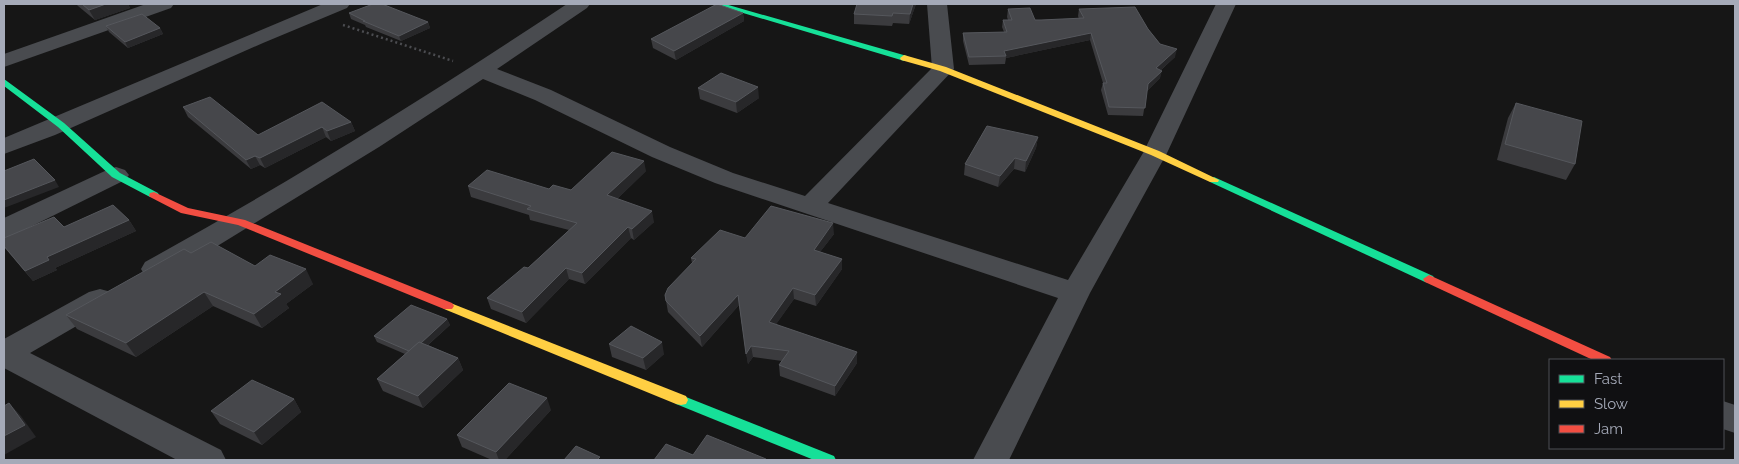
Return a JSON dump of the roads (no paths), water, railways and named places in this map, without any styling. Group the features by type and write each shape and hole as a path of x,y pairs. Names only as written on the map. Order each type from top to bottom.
{"street":[{"path":"4,61 164,4"},
{"path":"4,147 62,125 313,14 340,4"},
{"path":"4,353 241,222 482,71 580,4"},
{"path":"717,4 943,69 1155,153 1603,359"},
{"path":"810,206 943,69 937,4"},
{"path":"991,460 1075,293 1155,153 1226,4"},
{"path":"482,71 543,95 661,152 724,178 1075,293"},
{"path":"4,82 62,125 116,175 185,211 241,222 828,460"},
{"path":"4,229 116,175"},
{"path":"4,353 208,460"}]}
